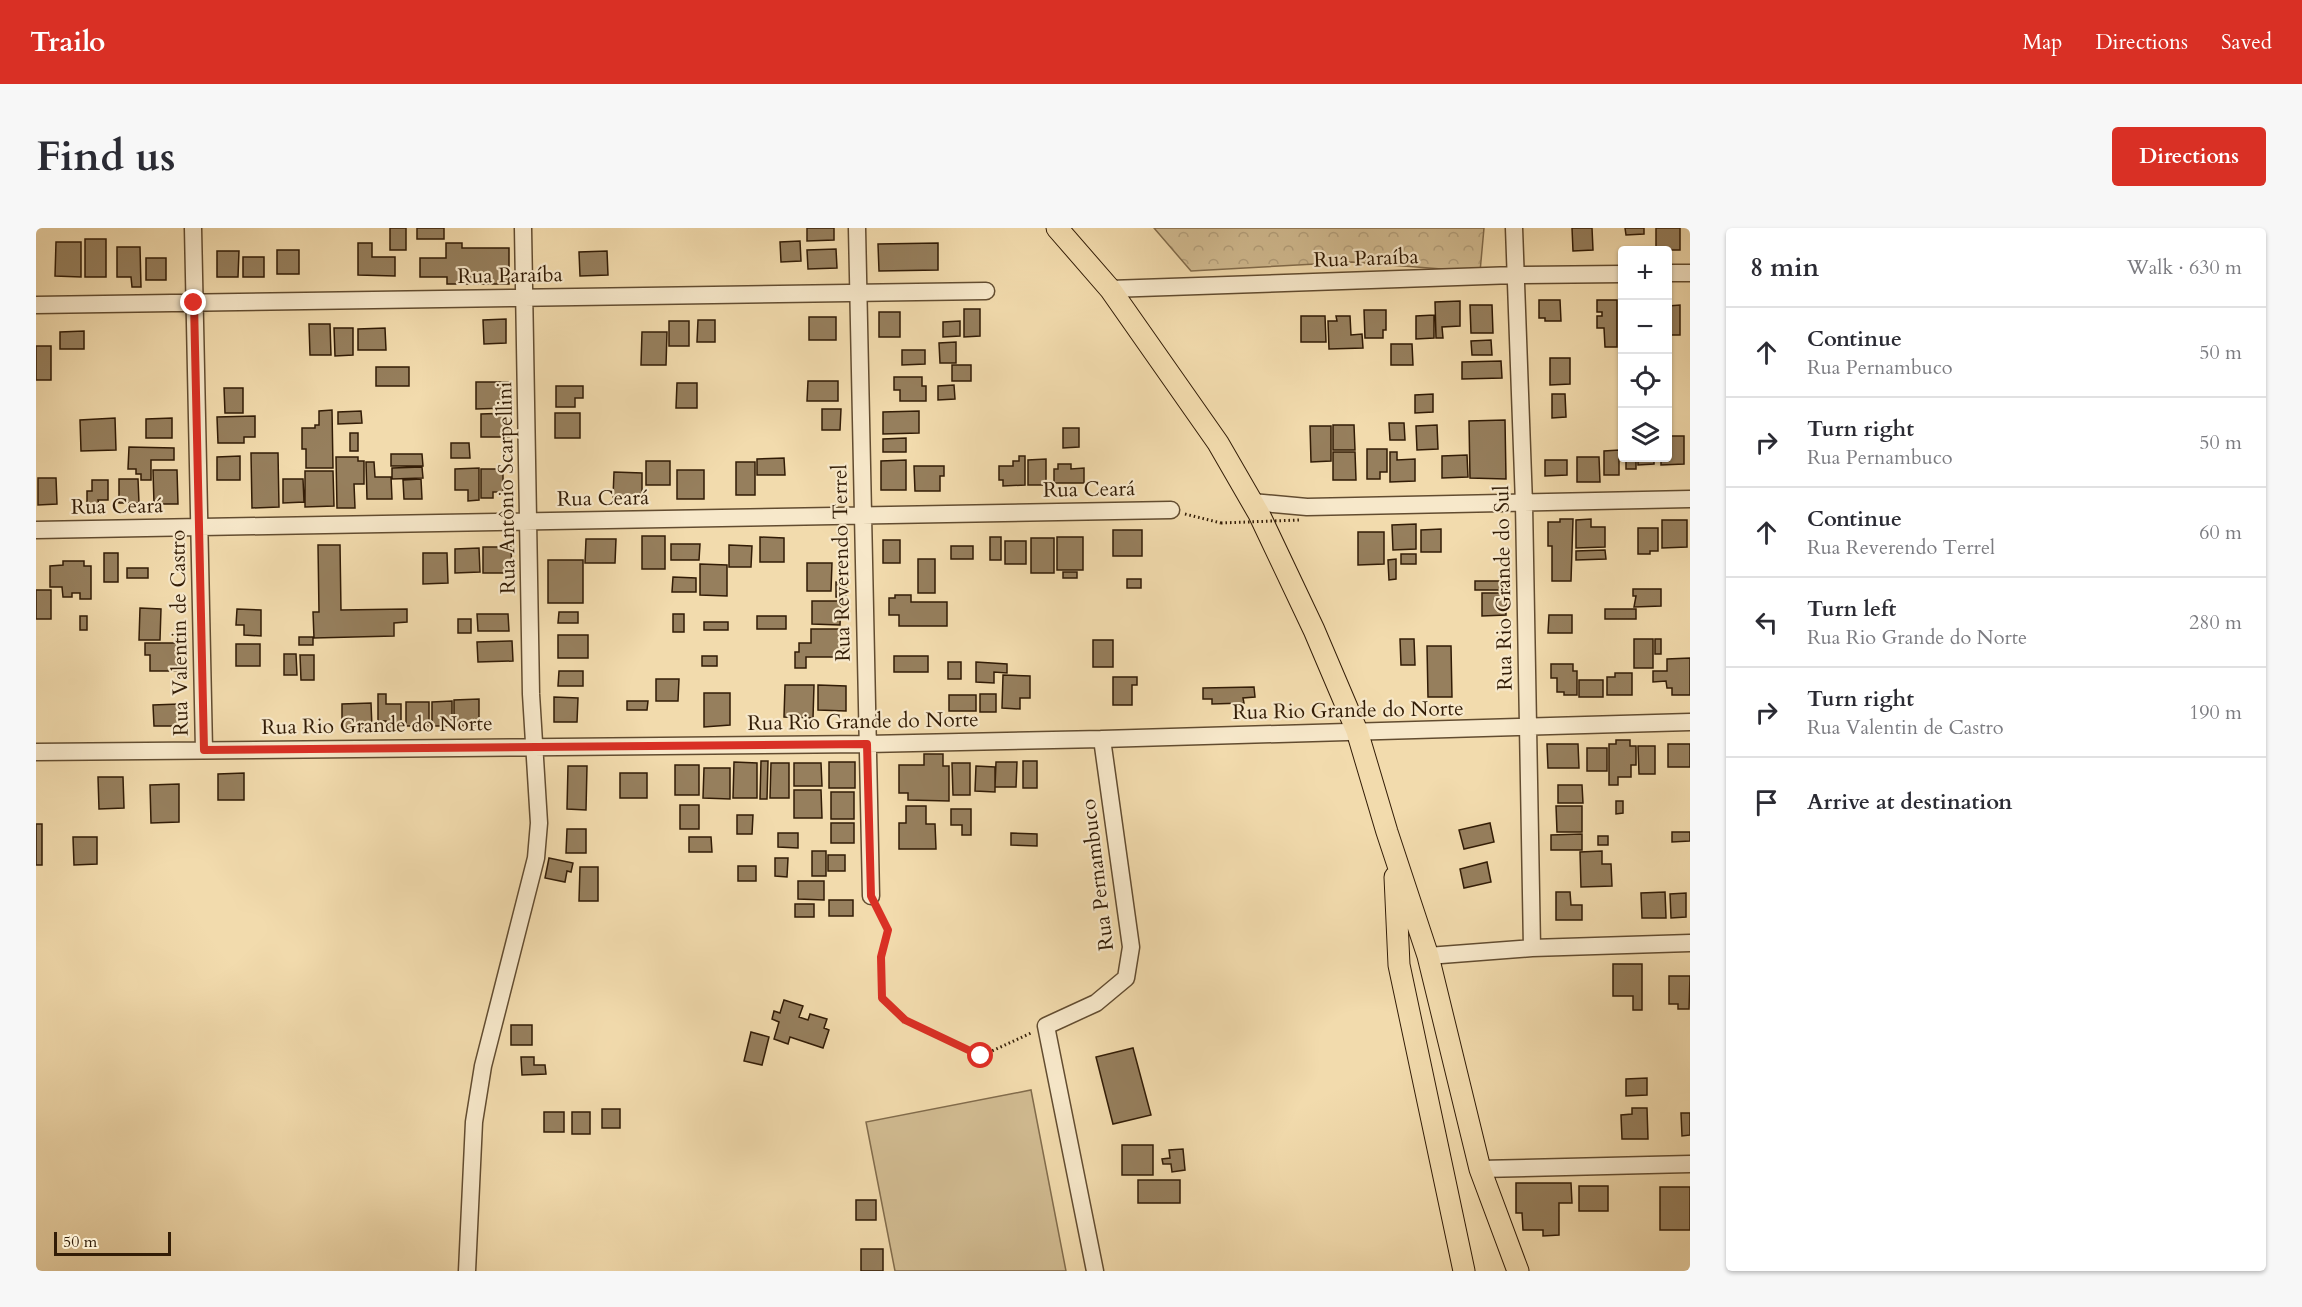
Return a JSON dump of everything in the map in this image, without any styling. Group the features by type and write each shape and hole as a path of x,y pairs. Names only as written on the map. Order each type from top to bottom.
{"main road":[{"path":"1057,228 1110,289 1218,444 1252,502 1314,630 1357,730 1428,956 1480,1169 1518,1271"},
{"path":"1394,852 1399,965 1464,1271"}],"street":[{"name":"Rua Valentin de Castro","path":"193,228 204,750"},
{"name":"Rua Antônio Scarpellini","path":"467,1271 474,1122 483,1066 536,858 539,823 531,694 523,228"},
{"name":"Rua Reverendo Terrel","path":"857,228 871,896"},
{"name":"Rua Rio Grande do Sul","path":"1514,228 1524,504 1532,948"},
{"path":"1672,273 1690,273"},
{"name":"Rua Paraíba","path":"1110,289 1515,275 1618,274"},
{"name":"Rua Paraíba","path":"36,305 986,291"},
{"path":"1252,502 1308,507 1690,499"},
{"name":"Rua Ceará","path":"36,530 1171,510"},
{"name":"Rua Rio Grande do Norte","path":"36,752 867,744 1690,722"},
{"name":"Rua Pernambuco","path":"1046,1026 1096,1003 1126,978 1131,947 1102,739"},
{"path":"1428,956 1532,948 1690,943"},
{"path":"1046,1026 1095,1271"},
{"path":"1480,1169 1690,1164"}],"path":[{"path":"1171,510 1221,523 1299,520"},
{"path":"871,896 888,930 881,957 882,998 905,1020 981,1056 1046,1026"}],"green space":[{"path":"1154,228 1484,228 1480,272 1352,262 1191,271"},
{"path":"1031,1090 1066,1271 895,1271 866,1122"}],"building":[{"path":"390,228 406,228 406,250 390,250"},
{"path":"417,228 444,228 444,239 417,239"},
{"path":"807,228 834,228 834,240 807,241"},
{"path":"1572,228 1592,228 1593,250 1573,251"},
{"path":"1625,228 1644,228 1644,234 1626,235"},
{"path":"1656,228 1680,228 1680,250 1672,250 1672,246 1656,246"},
{"path":"85,239 106,239 106,277 85,277"},
{"path":"800,241 801,261 781,262 780,242"},
{"path":"56,242 81,242 81,277 55,276"},
{"path":"358,243 372,243 372,257 395,257 395,276 358,275"},
{"path":"446,243 462,243 462,248 509,248 509,284 447,284 447,277 420,277 420,258 446,258"},
{"path":"938,243 938,270 879,271 878,244"},
{"path":"117,247 140,247 141,287 132,287 131,277 117,277"},
{"path":"836,249 837,268 808,269 807,250"},
{"path":"277,250 299,250 299,274 277,274"},
{"path":"217,251 239,251 238,277 217,277"},
{"path":"607,251 608,275 580,276 579,252"},
{"path":"243,257 264,257 264,277 243,277"},
{"path":"146,258 166,258 166,280 146,280"},
{"path":"1539,300 1560,300 1561,321 1545,321 1545,318 1539,318"},
{"path":"1597,300 1617,300 1617,347 1605,347 1604,328 1597,328 1597,316 1602,316 1602,312 1597,312"},
{"path":"1460,301 1460,326 1442,327 1443,338 1436,338 1435,302"},
{"path":"1470,305 1492,305 1493,333 1471,333"},
{"path":"1680,305 1680,335 1672,335 1672,306"},
{"path":"964,309 980,309 980,336 964,337"},
{"path":"1364,310 1386,310 1386,330 1383,330 1383,338 1365,338"},
{"path":"879,312 900,312 900,337 879,337"},
{"path":"1434,315 1434,338 1416,339 1416,316"},
{"path":"1301,316 1325,316 1326,342 1301,342"},
{"path":"1336,316 1350,316 1351,335 1362,334 1363,348 1329,349 1328,321 1337,321"},
{"path":"809,317 836,317 836,340 809,340"},
{"path":"506,319 506,343 484,344 483,320"},
{"path":"698,320 715,320 715,342 697,342"},
{"path":"669,321 689,321 689,346 669,346"},
{"path":"960,321 960,336 943,337 943,322"},
{"path":"309,324 330,324 331,355 310,355"},
{"path":"334,328 353,328 353,355 335,356"},
{"path":"385,328 386,350 358,350 358,329"},
{"path":"84,331 84,349 60,349 60,332"},
{"path":"642,332 667,332 666,365 641,365"},
{"path":"1491,340 1492,355 1472,355 1471,341"},
{"path":"956,342 956,363 940,363 939,343"},
{"path":"1391,344 1412,344 1413,365 1391,365"},
{"path":"36,346 51,346 51,380 36,380"},
{"path":"902,350 925,350 925,364 902,365"},
{"path":"1550,358 1570,358 1570,384 1550,385"},
{"path":"1501,361 1502,378 1462,379 1462,362"},
{"path":"952,365 971,365 971,381 952,381"},
{"path":"376,367 409,367 409,386 376,386"},
{"path":"894,377 922,377 922,386 926,386 926,401 900,401 900,390 894,390"},
{"path":"808,381 838,381 838,401 807,401"},
{"path":"476,382 508,382 508,408 476,409"},
{"path":"677,383 697,383 697,408 676,408"},
{"path":"954,385 955,399 938,400 938,386"},
{"path":"556,386 583,386 583,398 575,398 575,407 556,407"},
{"path":"224,388 243,388 243,413 225,413"},
{"path":"1433,394 1433,412 1415,413 1415,395"},
{"path":"1552,394 1565,394 1566,417 1552,418"},
{"path":"822,409 841,409 840,430 822,430"},
{"path":"332,410 333,468 306,468 306,449 302,449 302,428 315,428 315,425 319,425 319,411"},
{"path":"361,411 362,423 338,424 338,412"},
{"path":"919,411 919,433 883,434 883,412"},
{"path":"510,413 510,437 481,437 481,414"},
{"path":"555,413 580,413 580,438 555,438"},
{"path":"255,416 255,437 244,437 244,443 218,443 217,417"},
{"path":"115,418 116,450 81,451 80,420"},
{"path":"172,418 172,438 146,438 146,419"},
{"path":"1505,420 1506,479 1470,478 1469,421"},
{"path":"1389,423 1404,423 1405,440 1390,440"},
{"path":"1333,425 1354,425 1355,450 1333,450"},
{"path":"1437,425 1438,449 1417,450 1416,426"},
{"path":"1310,426 1331,426 1331,461 1311,462"},
{"path":"1063,428 1079,428 1079,447 1063,448"},
{"path":"350,433 358,433 358,451 350,451"},
{"path":"1672,436 1684,436 1684,464 1661,465 1661,462 1672,462"},
{"path":"906,438 906,452 883,452 883,439"},
{"path":"451,443 469,443 470,458 451,458"},
{"path":"129,447 174,448 174,460 151,460 151,480 141,480 141,474 136,474 136,469 128,469"},
{"path":"1367,449 1387,449 1387,472 1380,472 1380,479 1367,479"},
{"path":"1618,450 1619,475 1604,475 1604,451"},
{"path":"1333,452 1355,452 1356,480 1333,480"},
{"path":"1390,452 1397,452 1397,460 1415,459 1415,481 1390,482"},
{"path":"251,453 278,453 279,507 252,508"},
{"path":"391,454 422,454 423,466 391,466"},
{"path":"1467,455 1468,477 1442,478 1442,456"},
{"path":"240,456 240,480 217,480 217,457"},
{"path":"1019,456 1025,456 1025,485 1003,486 1003,480 999,480 999,466 1013,466 1013,461 1019,461"},
{"path":"336,457 358,457 358,461 364,461 364,484 354,484 355,508 337,508"},
{"path":"1577,457 1599,457 1600,482 1577,482"},
{"path":"784,458 785,475 757,475 757,459"},
{"path":"1046,459 1046,485 1028,485 1028,460"},
{"path":"906,460 906,490 881,490 881,461"},
{"path":"1545,460 1567,460 1567,475 1545,476"},
{"path":"646,461 670,461 670,485 646,485"},
{"path":"366,462 374,462 375,477 391,477 392,499 367,499"},
{"path":"736,462 755,462 755,495 736,495"},
{"path":"1626,462 1636,462 1636,469 1626,469"},
{"path":"1638,462 1654,462 1654,464 1638,465"},
{"path":"1058,464 1071,464 1071,469 1084,468 1084,483 1054,483 1054,469 1058,469"},
{"path":"914,466 944,466 944,476 940,476 940,491 915,491"},
{"path":"422,467 423,478 392,479 392,468"},
{"path":"479,468 479,500 468,501 468,490 455,490 455,469"},
{"path":"481,469 503,469 503,492 493,492 493,498 481,498"},
{"path":"153,470 177,470 178,504 154,504"},
{"path":"677,470 704,470 704,499 677,499"},
{"path":"305,471 333,471 334,506 305,507"},
{"path":"614,472 642,473 642,497 613,497"},
{"path":"38,478 56,478 57,504 38,505"},
{"path":"119,479 138,479 139,503 119,503"},
{"path":"283,479 303,479 304,502 283,503"},
{"path":"421,479 422,499 404,499 403,480"},
{"path":"92,480 108,480 108,500 98,500 99,505 87,505 87,491 92,491"},
{"path":"1560,519 1573,519 1571,581 1552,581 1552,546 1548,546 1548,522 1560,522"},
{"path":"1591,519 1591,527 1605,527 1605,547 1576,548 1576,520"},
{"path":"1662,520 1687,520 1687,547 1662,548"},
{"path":"1416,524 1416,549 1393,550 1392,525"},
{"path":"1638,528 1658,528 1658,551 1638,554"},
{"path":"1441,529 1441,552 1421,552 1421,530"},
{"path":"1113,530 1142,530 1142,556 1113,556"},
{"path":"1358,532 1384,532 1384,564 1358,565"},
{"path":"642,536 665,536 665,569 642,569"},
{"path":"760,537 784,538 784,562 760,562"},
{"path":"990,537 1001,537 1001,560 990,560"},
{"path":"1057,537 1083,537 1083,570 1057,570"},
{"path":"1031,538 1054,538 1054,573 1031,573"},
{"path":"586,539 616,539 615,563 585,563"},
{"path":"883,540 900,540 900,563 883,563"},
{"path":"1005,541 1026,541 1026,564 1005,564"},
{"path":"671,544 700,544 699,560 671,560"},
{"path":"318,545 340,545 341,610 407,609 407,622 394,623 394,636 314,638 313,612 319,612"},
{"path":"729,545 752,546 751,567 729,567"},
{"path":"951,546 973,546 973,559 951,559"},
{"path":"483,547 511,547 512,573 483,573"},
{"path":"479,548 480,572 455,573 455,549"},
{"path":"1605,550 1606,559 1576,560 1576,551"},
{"path":"104,553 118,553 118,582 104,582"},
{"path":"423,553 447,553 448,583 423,584"},
{"path":"1401,554 1416,554 1416,564 1401,564"},
{"path":"918,559 935,559 935,593 918,593"},
{"path":"1396,559 1396,579 1389,580 1388,560"},
{"path":"548,560 583,560 583,603 548,603"},
{"path":"63,561 84,561 84,566 91,566 91,599 80,599 80,593 72,593 72,597 63,597 62,587 50,587 50,566 63,565"},
{"path":"807,563 832,563 831,591 807,591"},
{"path":"700,564 727,565 727,596 700,595"},
{"path":"127,568 148,568 148,578 127,578"},
{"path":"1063,572 1077,572 1077,578 1063,578"},
{"path":"673,577 696,578 696,592 672,592"},
{"path":"1127,579 1141,579 1141,588 1127,588"},
{"path":"1475,581 1508,581 1508,590 1475,590"},
{"path":"836,582 846,582 846,597 836,597"},
{"path":"1633,589 1661,589 1661,606 1634,607 1636,596 1633,596"},
{"path":"36,590 51,590 51,619 36,619"},
{"path":"1482,593 1506,593 1506,615 1482,616"},
{"path":"895,595 911,595 911,602 947,602 947,626 899,626 899,615 889,615 889,598 895,598"},
{"path":"812,601 841,601 840,625 812,624"},
{"path":"140,608 161,609 160,640 139,640"},
{"path":"237,609 261,610 261,636 244,635 244,625 236,625"},
{"path":"1605,609 1636,609 1636,619 1605,619"},
{"path":"559,612 578,612 578,623 558,623"},
{"path":"477,614 508,614 509,631 478,631"},
{"path":"673,614 684,614 684,632 673,632"},
{"path":"1549,615 1572,615 1572,633 1548,633"},
{"path":"80,616 87,616 87,630 80,630"},
{"path":"757,616 786,616 786,629 757,629"},
{"path":"458,619 471,619 471,633 458,633"},
{"path":"704,622 728,622 728,630 704,630"},
{"path":"811,629 849,629 849,657 806,657 806,668 795,668 795,652 799,652 799,643 811,643"},
{"path":"558,635 588,635 588,658 558,658"},
{"path":"299,637 313,637 313,645 299,645"},
{"path":"1400,639 1414,639 1415,665 1401,665"},
{"path":"1634,639 1653,639 1653,668 1634,668"},
{"path":"1655,639 1661,639 1661,654 1655,654"},
{"path":"1093,640 1113,640 1113,667 1093,667"},
{"path":"512,641 513,661 478,662 477,642"},
{"path":"145,643 181,643 181,655 177,655 177,671 150,671 150,655 145,655"},
{"path":"236,644 260,644 260,666 236,666"},
{"path":"1427,646 1451,646 1452,697 1428,697"},
{"path":"284,654 296,654 297,675 284,675"},
{"path":"300,655 314,655 314,680 301,680"},
{"path":"702,656 717,656 717,666 702,666"},
{"path":"894,656 928,656 928,672 894,672"},
{"path":"1690,658 1690,695 1672,695 1672,688 1667,688 1666,681 1653,682 1653,671 1667,671 1667,659"},
{"path":"948,662 961,662 961,679 948,679"},
{"path":"976,662 1007,664 1007,673 994,672 994,683 976,682"},
{"path":"1551,664 1573,664 1573,671 1577,671 1577,695 1564,695 1564,692 1557,692 1557,678 1551,678"},
{"path":"559,671 583,671 583,686 558,686"},
{"path":"1615,673 1632,673 1632,695 1607,695 1607,677 1615,677"},
{"path":"1003,675 1030,676 1030,698 1020,698 1020,709 1002,708"},
{"path":"1113,677 1137,677 1137,685 1132,685 1132,705 1113,705"},
{"path":"656,679 679,679 678,701 656,701"},
{"path":"1579,680 1603,680 1603,697 1579,697"},
{"path":"785,685 814,685 813,718 784,717"},
{"path":"818,685 846,686 846,711 818,710"},
{"path":"1254,687 1255,697 1243,698 1244,703 1212,704 1212,699 1203,699 1203,688"},
{"path":"704,693 730,693 730,725 704,727"},
{"path":"378,694 386,694 386,704 401,704 401,727 386,727 386,721 378,721"},
{"path":"980,694 996,694 996,712 980,712"},
{"path":"949,695 976,695 976,711 949,711"},
{"path":"554,697 578,698 577,722 554,722"},
{"path":"479,699 479,725 454,726 454,700"},
{"path":"452,701 452,726 432,726 432,702"},
{"path":"627,701 648,701 647,710 627,710"},
{"path":"406,702 429,702 429,726 406,726"},
{"path":"371,703 372,728 342,729 342,704"},
{"path":"179,704 179,726 154,726 153,705"},
{"path":"1616,740 1630,740 1630,746 1636,746 1636,765 1631,765 1631,777 1618,777 1618,785 1609,785 1609,744 1616,744"},
{"path":"1547,744 1578,744 1579,768 1548,768"},
{"path":"1668,744 1690,744 1690,767 1668,767"},
{"path":"1638,746 1655,746 1655,774 1639,774"},
{"path":"1587,748 1607,748 1607,771 1587,771"},
{"path":"924,754 943,754 943,766 949,766 949,801 908,800 908,793 899,793 899,765 924,765"},
{"path":"761,761 768,761 767,799 760,799"},
{"path":"1023,761 1037,761 1037,788 1023,788"},
{"path":"734,762 757,763 757,798 733,798"},
{"path":"829,762 855,762 855,788 829,788"},
{"path":"996,762 1017,762 1016,787 995,787"},
{"path":"771,763 789,763 789,798 770,798"},
{"path":"794,763 821,763 822,786 794,786"},
{"path":"952,763 970,763 970,795 953,795"},
{"path":"675,765 699,765 699,795 675,795"},
{"path":"568,766 587,766 586,810 567,809"},
{"path":"976,766 995,767 995,792 975,791"},
{"path":"704,768 730,768 730,799 703,798"},
{"path":"244,773 244,800 218,800 218,774"},
{"path":"620,773 647,773 647,798 620,798"},
{"path":"98,777 123,777 124,808 99,809"},
{"path":"179,784 179,822 151,823 150,785"},
{"path":"1558,785 1582,785 1583,803 1558,803"},
{"path":"794,790 821,790 822,818 794,818"},
{"path":"831,792 854,792 854,819 831,819"},
{"path":"1616,801 1623,801 1623,813 1616,814"},
{"path":"680,805 699,805 699,829 680,829"},
{"path":"906,806 926,806 926,824 935,824 936,849 899,849 899,823 906,823"},
{"path":"1556,806 1582,806 1582,832 1557,832"},
{"path":"951,809 971,809 971,835 962,835 962,825 951,825"},
{"path":"737,815 753,815 752,834 737,834"},
{"path":"831,823 854,823 854,843 831,843"},
{"path":"1490,823 1494,842 1464,849 1459,830"},
{"path":"36,824 42,824 42,865 36,865"},
{"path":"567,829 586,829 586,853 566,853"},
{"path":"1672,832 1690,832 1690,841 1672,842"},
{"path":"778,833 798,833 798,848 778,847"},
{"path":"1011,833 1037,834 1037,846 1011,845"},
{"path":"1582,834 1582,850 1551,850 1551,835"},
{"path":"1598,836 1608,836 1608,845 1598,845"},
{"path":"73,837 97,837 97,864 74,865"},
{"path":"689,837 711,837 712,852 689,852"},
{"path":"812,851 826,851 826,876 812,876"},
{"path":"1602,851 1602,864 1611,864 1612,886 1581,887 1580,852"},
{"path":"828,855 845,855 845,871 828,871"},
{"path":"549,858 573,863 571,872 567,871 565,882 545,878"},
{"path":"775,858 788,858 787,877 775,876"},
{"path":"1487,862 1491,882 1464,888 1460,869"},
{"path":"738,866 756,866 756,881 738,881"},
{"path":"580,867 598,867 598,901 579,901"},
{"path":"798,881 824,881 824,900 798,899"},
{"path":"1556,892 1570,892 1571,905 1582,905 1582,920 1556,920"},
{"path":"1665,892 1666,918 1642,918 1641,893"},
{"path":"1686,893 1686,917 1671,918 1670,894"},
{"path":"829,900 853,900 853,916 829,916"},
{"path":"795,904 814,904 814,917 795,917"},
{"path":"1613,964 1642,964 1642,1010 1633,1010 1633,996 1613,996"},
{"path":"1669,976 1690,976 1689,1009 1678,1009 1678,1004 1669,1004"},
{"path":"784,1000 803,1006 799,1017 808,1020 810,1014 827,1019 824,1028 829,1030 823,1048 790,1037 788,1044 774,1039 779,1022 772,1019 774,1011 780,1013"},
{"path":"511,1025 532,1025 532,1045 511,1045"},
{"path":"751,1032 769,1037 762,1065 744,1061"},
{"path":"1133,1048 1151,1115 1113,1124 1096,1057"},
{"path":"521,1057 534,1057 534,1065 545,1065 546,1074 522,1075"},
{"path":"1647,1078 1647,1095 1626,1096 1626,1079"},
{"path":"1632,1108 1647,1108 1648,1139 1622,1139 1621,1115 1632,1114"},
{"path":"602,1109 620,1109 620,1128 602,1128"},
{"path":"544,1112 564,1112 564,1132 544,1132"},
{"path":"572,1112 590,1112 590,1134 572,1134"},
{"path":"1681,1113 1690,1113 1690,1135 1682,1136"},
{"path":"1122,1145 1153,1145 1153,1175 1122,1175"},
{"path":"1183,1149 1185,1170 1172,1172 1171,1164 1163,1164 1162,1159 1170,1158 1169,1150"},
{"path":"1138,1180 1180,1180 1180,1203 1138,1203"},
{"path":"1516,1183 1571,1183 1572,1203 1559,1203 1559,1235 1543,1236 1543,1230 1523,1230 1522,1213 1516,1213"},
{"path":"1579,1186 1608,1186 1608,1211 1579,1211"},
{"path":"1660,1187 1690,1187 1690,1230 1660,1230"},
{"path":"856,1200 876,1200 876,1220 856,1220"},
{"path":"861,1249 883,1249 883,1271 861,1271"}],"route":[{"path":"194,303 204,750 867,744 871,896 888,930 881,957 882,998 905,1020 981,1056"}]}
